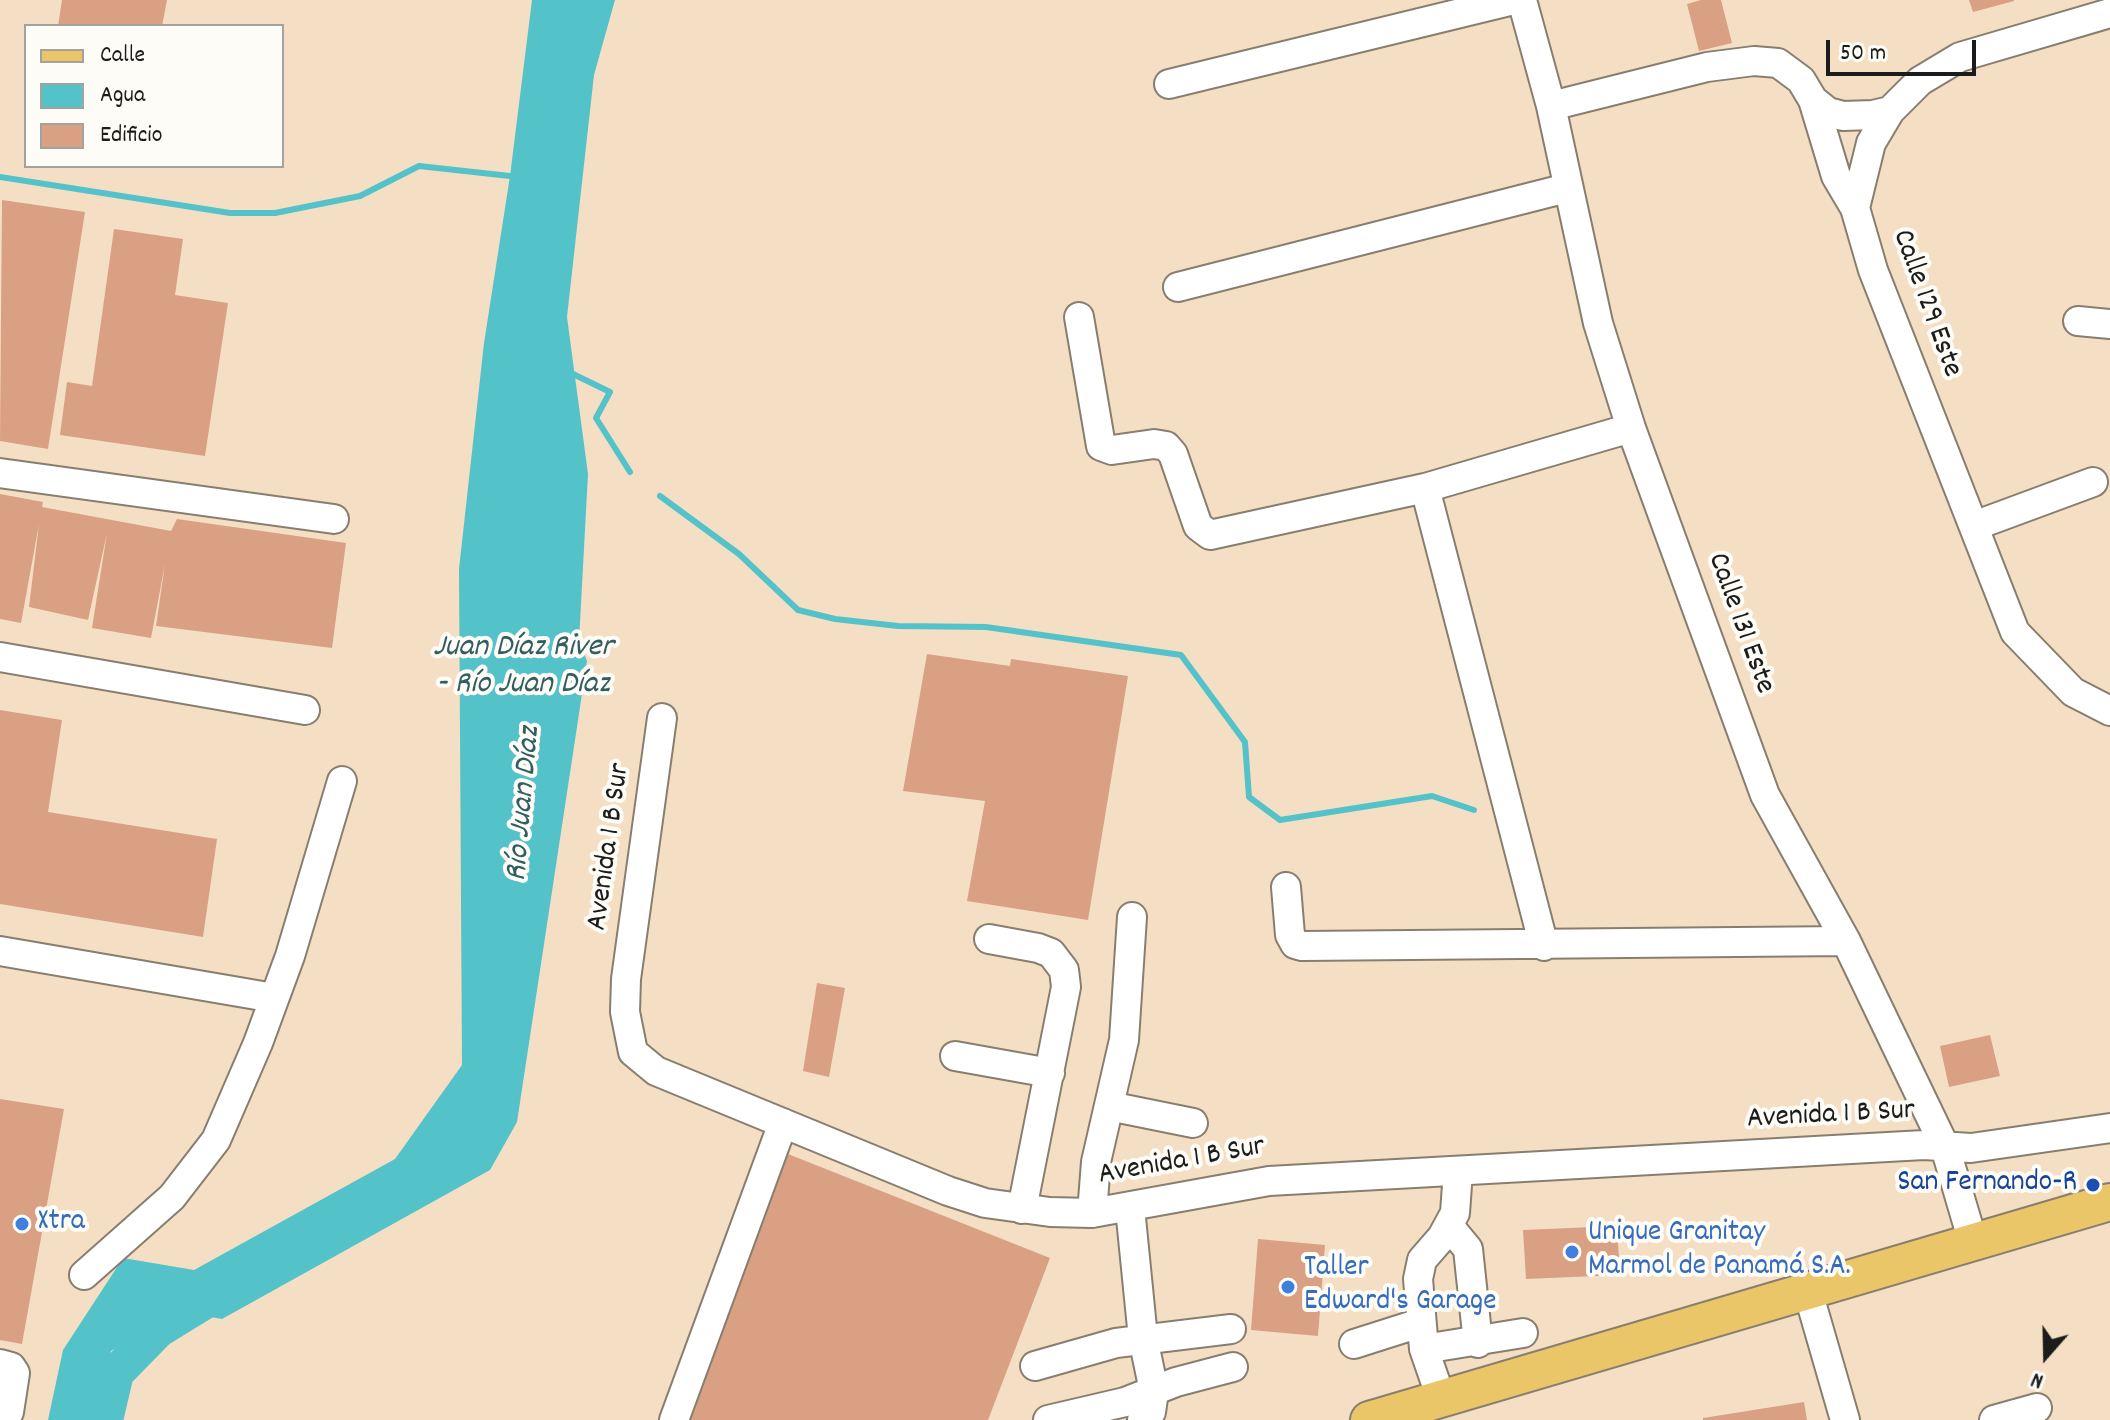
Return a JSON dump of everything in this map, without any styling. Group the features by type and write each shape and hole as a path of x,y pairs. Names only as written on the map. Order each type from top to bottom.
{"main road":[{"path":"1384,1418 1441,1398 2110,1202"}],"street":[{"path":"1169,84 1514,0"},
{"name":"Calle 131 Este","path":"1522,0 1551,106 1598,323 1631,428 1765,795 1846,941 1945,1147 1973,1242"},
{"name":"Calle 129 Este","path":"2110,13 1960,57 1920,81 1890,111 1871,143 1855,208 1873,270 2015,632 2073,692 2110,711"},
{"path":"1551,106 1707,67 1754,61 1778,63 1801,80 1813,100 1836,176 1855,208"},
{"path":"1813,100 1828,112 1843,116 1890,111"},
{"path":"1178,287 1567,188"},
{"path":"1079,317 1101,446 1112,450 1154,444 1166,446 1173,454 1198,526 1205,534 1215,535 1425,488 1631,428"},
{"path":"2078,321 2110,324"},
{"path":"0,473 334,519"},
{"path":"1974,526 2093,482"},
{"path":"1425,488 1544,946"},
{"path":"0,657 305,710"},
{"name":"Avenida 1 B Sur","path":"662,718 649,830 626,979 625,1012 633,1052 656,1071 948,1191 1022,1209 1092,1213 1269,1181 1924,1145 1971,1148 2110,1128"},
{"path":"84,1275 172,1197 216,1140 274,998 342,781"},
{"path":"1286,887 1290,935 1299,946 1846,941"},
{"path":"1092,1213 1096,1162 1124,1040 1132,917"},
{"path":"989,939 1051,953 1064,970 1066,987 1050,1073 1018,1167 1022,1209"},
{"path":"0,951 274,998"},
{"path":"955,1056 1050,1073"},
{"path":"1109,1106 1193,1123"},
{"path":"674,1420 783,1123"},
{"path":"1441,1398 1422,1336 1420,1264 1449,1226 1458,1199 1458,1171"},
{"path":"1130,1208 1150,1411"},
{"path":"1449,1226 1468,1249 1478,1343"},
{"path":"1808,1292 1845,1420"},
{"path":"1035,1366 1143,1338 1231,1329"},
{"path":"1354,1344 1422,1336 1478,1343 1523,1333"},
{"path":"0,1364 11,1367 15,1373 9,1412 0,1420"},
{"path":"1048,1420 1125,1402 1150,1411 1233,1367"},
{"path":"1994,1420 2037,1408"}],"water":[{"name":"Juan Díaz River - Río Juan Díaz","path":"532,0 615,0 594,75 567,317 588,474 579,641 587,661 517,1122 490,1170 222,1319 177,1311 111,1351 93,1420 48,1420 63,1350 123,1258 194,1270 395,1159 462,1065 459,569 484,343 510,176"}],"building":[{"path":"62,0 167,0 162,24 58,24"},
{"path":"1721,0 1732,43 1699,51 1687,4"},
{"path":"1969,0 2014,0 2014,1 1973,12"},
{"path":"2,200 85,212 48,449 0,441"},
{"path":"114,229 183,239 175,295 228,303 205,456 60,435 67,382 92,386"},
{"path":"0,494 43,502 42,507 171,531 177,519 346,543 332,648 156,626 165,564 151,638 92,628 107,533 88,620 29,607 39,524 21,623 0,619"},
{"path":"927,654 1010,666 1011,659 1128,676 1088,920 967,901 985,801 903,791"},
{"path":"0,710 62,720 48,812 217,839 203,937 0,904"},
{"path":"817,983 845,988 829,1077 803,1071"},
{"path":"1990,1035 2000,1076 1949,1087 1940,1046"},
{"name":"Xtra","path":"0,1099 64,1109 22,1344 0,1340"},
{"path":"778,1150 1050,1258 988,1420 678,1420"},
{"name":"Unique Granitay Marmol de Panamá S.A.","path":"1617,1226 1620,1275 1526,1279 1523,1230"},
{"name":"Taller Edward's Garage","path":"1258,1239 1325,1245 1318,1336 1251,1330"},
{"path":"1804,1402 1807,1420 1703,1420 1703,1418"}],"waterway":[{"path":"0,177 230,213 275,213 360,196 419,166 510,176"},
{"path":"571,373 610,392 596,418 630,472"},
{"path":"660,496 739,554 798,610 835,619 898,626 986,627 1181,655 1245,742 1249,797 1280,820 1432,796 1474,810"},
{"name":"Río Juan Díaz","path":"105,1420 116,1373 158,1330 228,1287"}],"place":[{"name":"San Fernando-R","path":"2093,1185"},
{"name":"Xtra","path":"22,1224"},
{"name":"Unique Granitay Marmol de Panamá S.A.","path":"1572,1252"},
{"name":"Taller Edward's Garage","path":"1288,1287"}]}
